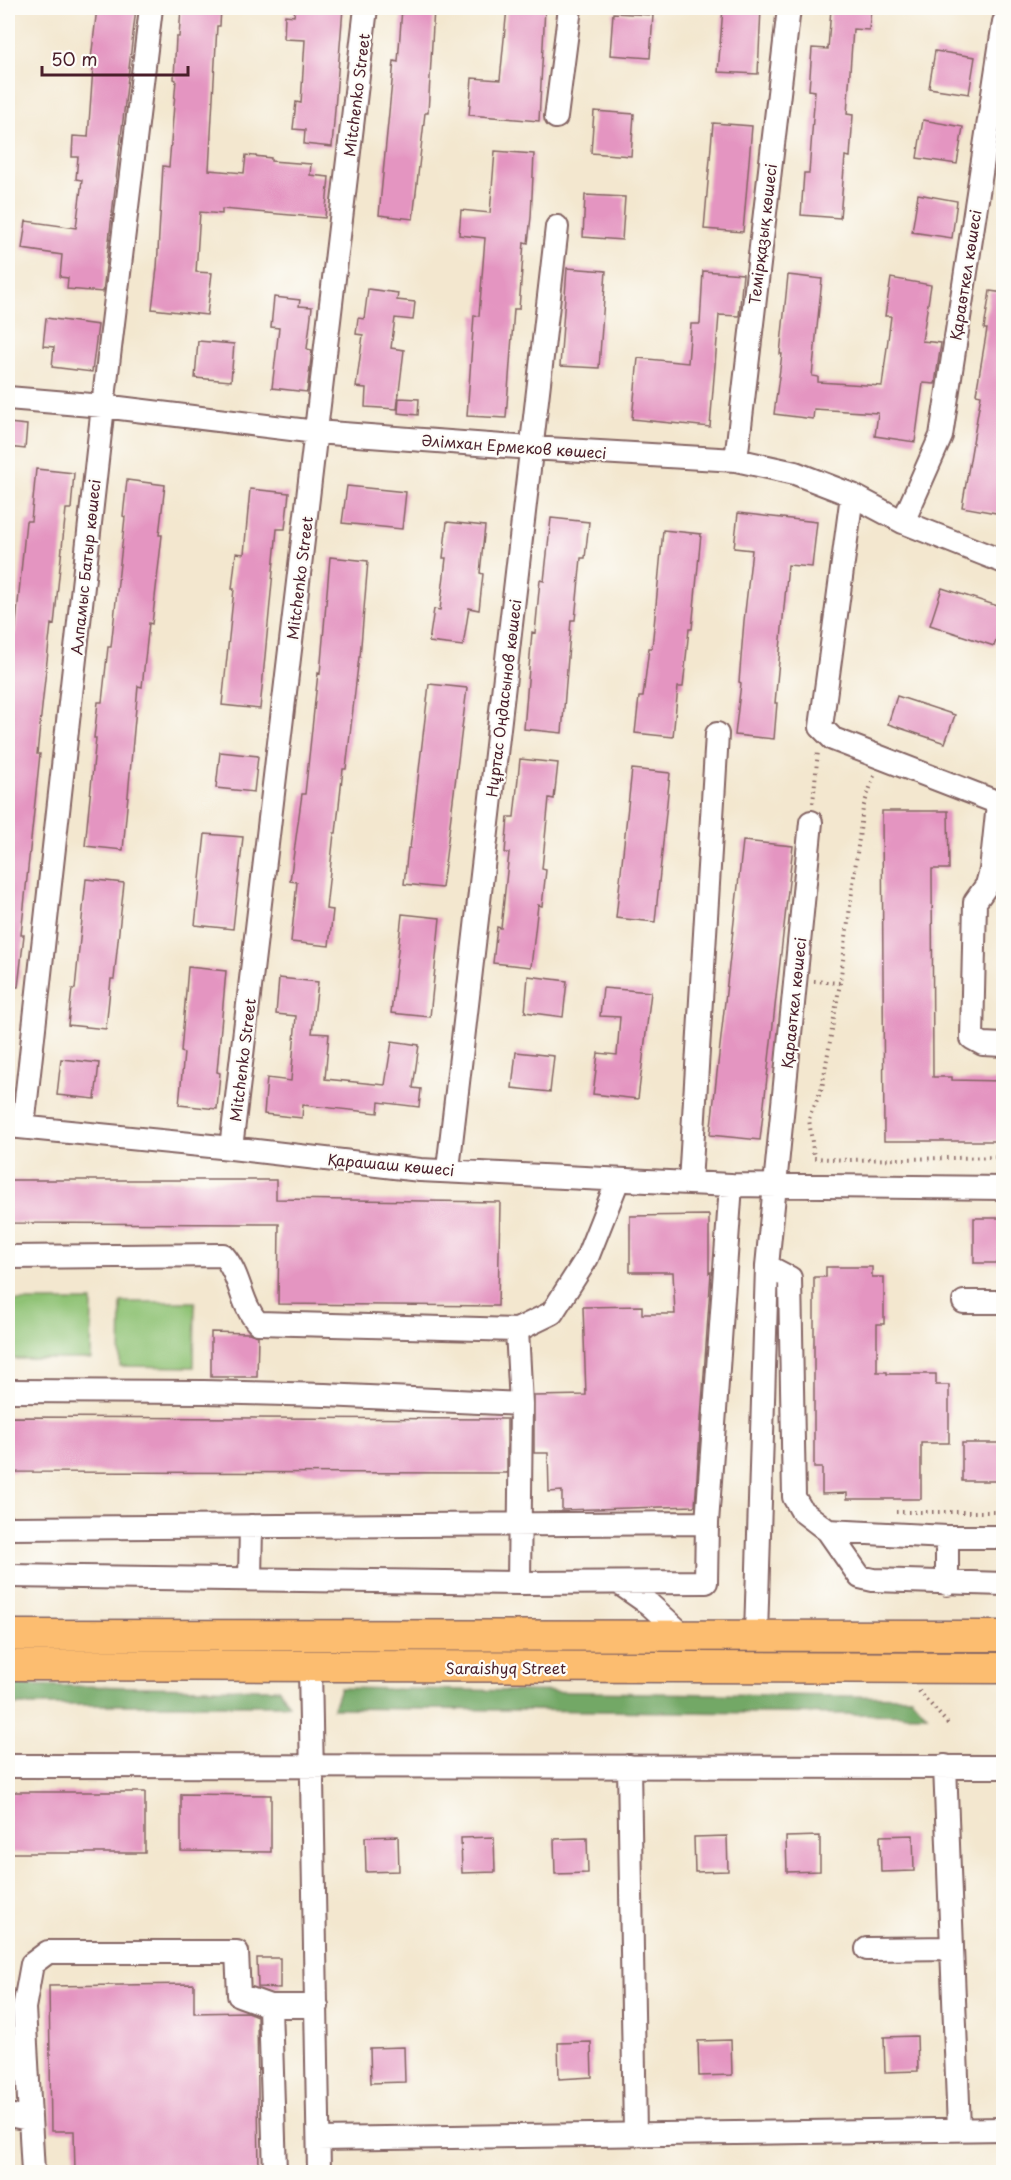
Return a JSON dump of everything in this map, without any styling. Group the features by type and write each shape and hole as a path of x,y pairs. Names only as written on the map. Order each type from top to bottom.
{"main road":[{"path":"8,1635 1004,1636"},
{"path":"463,1667 488,1658 744,1656 750,1651 756,1635"},
{"path":"829,1667 832,1647 839,1644 905,1642 1004,1647"},
{"name":"Saraishyq Street","path":"8,1665 1004,1668"}],"street":[{"name":"Алпамыс Батыр көшесі","path":"15,1126 151,8"},
{"name":"Mitchenko Street","path":"231,1148 366,8"},
{"path":"556,117 570,8"},
{"name":"Темірқазық көшесі","path":"736,460 789,8"},
{"name":"Қараөткел көшесі","path":"903,522 941,436 1004,22"},
{"name":"Нұртас Оңдасынов көшесі","path":"448,1169 557,227"},
{"name":"Әлімхан Ермеков көшесі","path":"8,398 103,406 316,432 736,460 795,474 852,495 903,522 1004,562"},
{"path":"852,495 821,727 833,739 1001,805 992,870 995,885 975,902 972,1038 983,1044 1004,1045"},
{"path":"690,1183 717,734"},
{"name":"Қараөткел көшесі","path":"756,1635 767,1266 811,822"},
{"name":"Қарашаш көшесі","path":"15,1126 420,1170 448,1169 730,1185 1004,1188"},
{"path":"8,1257 223,1256 231,1265 250,1314 258,1323 517,1330 552,1313 587,1258 618,1180"},
{"path":"8,1576 519,1583 706,1582 707,1523 730,1185"},
{"path":"767,1266 790,1278 794,1497 802,1511 828,1532 861,1577 873,1581 1004,1584"},
{"path":"964,1302 1004,1302"},
{"path":"517,1330 521,1404 519,1583"},
{"path":"8,1391 325,1395 521,1404"},
{"path":"8,1528 707,1523"},
{"path":"250,1579 251,1526"},
{"path":"828,1532 1004,1537"},
{"path":"947,1537 947,1584"},
{"path":"619,1583 649,1604 683,1635"},
{"path":"310,1667 320,2172"},
{"path":"8,1766 1004,1767"},
{"path":"629,1766 635,2134"},
{"path":"945,1766 959,2129"},
{"path":"867,1949 952,1948"},
{"path":"33,2172 18,2117 24,2007 32,1964 48,1952 237,1952 239,1995 270,2006 316,2006"},
{"path":"270,2006 275,2172"},
{"path":"8,2031 24,2007"},
{"path":"319,2139 1004,2128"}],"path":[{"path":"811,822 821,727"},
{"path":"881,758 863,808 838,995 822,1088 809,1119 814,1158 848,1160 1004,1157"},
{"path":"885,1512 1004,1512"}],"green space":[{"path":"10,1301 92,1301 91,1359 10,1359"},
{"path":"121,1302 195,1302 194,1367 120,1366"},
{"path":"8,1685 279,1689 289,1705 8,1705"},
{"path":"340,1688 911,1697 927,1715 333,1708"}],"building":[{"path":"97,8 136,8 103,292 67,289 68,278 60,277 62,255 22,249 26,221 76,228 82,180 76,179 78,157 72,157 73,136 88,137 93,68 90,68"},
{"path":"181,8 221,8 220,26 217,26 209,170 244,173 246,155 271,158 271,161 311,164 310,175 329,177 325,218 222,209 222,214 200,212 196,272 212,273 207,315 152,309 157,268 163,166 169,167 176,80 174,79 176,37 179,37"},
{"path":"295,8 343,8 332,147 304,144 305,130 293,129 296,102 301,103 305,40 284,39 285,15 294,16"},
{"path":"402,8 434,8 428,113 425,113 413,219 379,215 394,61 398,62"},
{"path":"507,8 545,8 539,121 469,115 472,78 500,80"},
{"path":"723,8 761,8 758,74 718,72"},
{"path":"831,8 871,8 869,30 853,29 847,114 853,115 850,157 845,156 840,218 801,215 804,173 809,173 815,91 809,90 812,48 828,49"},
{"path":"613,13 653,15 650,58 610,55"},
{"path":"935,51 975,57 969,94 929,88"},
{"path":"594,111 634,114 631,156 591,153"},
{"path":"923,120 963,127 957,164 917,158"},
{"path":"713,123 752,126 743,232 704,229"},
{"path":"495,151 534,154 531,217 528,243 524,242 519,309 514,309 506,418 467,416 474,315 479,316 485,238 459,235 461,210 490,213"},
{"path":"918,194 957,201 952,238 912,232"},
{"path":"585,195 625,197 622,240 583,237"},
{"path":"567,268 606,271 599,368 560,366"},
{"path":"703,271 743,274 739,316 719,315 710,427 632,419 638,358 688,363 691,324 700,324"},
{"path":"788,275 822,279 812,376 818,377 818,382 882,386 891,316 885,316 891,278 931,285 922,341 941,343 935,384 923,383 915,442 875,436 878,413 814,409 813,419 774,414 782,354 780,354"},
{"path":"368,289 398,293 397,300 415,302 413,320 395,318 391,348 404,350 397,409 365,407 366,388 356,387 363,335 356,334 358,318 364,319"},
{"path":"990,291 1004,293 1002,514 962,507 981,395 976,394 987,329 984,329"},
{"path":"274,297 300,300 299,306 312,307 307,349 312,350 307,392 272,388 279,328 271,327"},
{"path":"46,318 98,325 92,372 52,367 54,347 43,346"},
{"path":"198,341 234,344 231,381 195,378"},
{"path":"399,398 419,399 418,415 398,413"},
{"path":"8,423 27,425 25,449 8,447"},
{"path":"36,469 74,473 71,509 66,509 54,625 51,624 44,688 18,987 8,987 8,672 12,634 15,634 26,521 31,521"},
{"path":"127,480 165,485 152,624 149,623 142,687 138,686 123,850 85,846 98,702 102,702 108,647 111,647"},
{"path":"347,486 406,492 402,529 342,523"},
{"path":"250,489 289,493 285,529 277,529 260,709 222,705 236,553 244,554"},
{"path":"738,513 817,522 812,567 788,565 775,703 777,703 774,739 735,735 752,550 734,548"},
{"path":"551,518 589,522 585,558 581,558 575,620 571,620 562,733 524,729 532,632 535,633 540,580 544,581"},
{"path":"447,522 485,526 479,610 469,608 463,646 429,642 434,609 440,610 446,558 443,558"},
{"path":"663,530 701,534 692,629 689,629 683,687 678,687 673,737 635,733 639,697 643,697 649,648 652,648"},
{"path":"330,557 368,561 360,657 346,769 343,769 336,833 334,833 326,909 333,910 329,946 291,942 297,882 290,881 302,794 305,794 318,673 320,674"},
{"path":"942,588 1004,608 1004,616 994,646 930,625"},
{"path":"429,684 467,688 442,888 404,884"},
{"path":"897,696 955,715 945,743 888,724"},
{"path":"220,752 258,756 254,792 216,788"},
{"path":"520,759 558,763 554,799 549,798 542,869 546,870 542,906 538,905 531,967 493,963 497,927 501,928 509,853 505,853 508,817 514,817"},
{"path":"632,769 670,773 655,922 616,918"},
{"path":"882,811 948,811 949,869 932,869 933,1077 952,1077 952,1080 1004,1081 1004,1141 884,1141"},
{"path":"205,834 243,837 233,929 195,925"},
{"path":"743,841 793,846 760,1140 710,1135"},
{"path":"86,879 124,883 114,979 111,979 106,1029 68,1025 72,989 75,989"},
{"path":"402,914 440,918 430,1017 391,1013"},
{"path":"188,967 226,971 217,1072 220,1073 217,1109 179,1105"},
{"path":"528,976 567,981 563,1017 525,1012"},
{"path":"279,978 318,982 312,1033 329,1034 325,1079 385,1085 392,1041 419,1045 413,1088 421,1089 419,1107 379,1102 378,1113 303,1105 302,1118 264,1114 267,1078 291,1081 296,1016 276,1014"},
{"path":"603,988 651,992 638,1099 593,1094 598,1053 617,1055 620,1017 600,1016"},
{"path":"516,1052 554,1056 550,1092 512,1088"},
{"path":"61,1059 99,1063 95,1099 57,1095"},
{"path":"8,1180 276,1180 276,1199 500,1202 498,1306 278,1304 279,1224 8,1223"},
{"path":"709,1215 709,1273 711,1272 695,1506 562,1510 562,1491 549,1492 548,1453 534,1453 534,1396 586,1395 583,1307 642,1306 642,1314 675,1314 673,1272 630,1272 630,1216"},
{"path":"974,1218 1004,1218 1004,1263 974,1263"},
{"path":"826,1267 872,1267 872,1277 884,1277 884,1324 877,1324 877,1372 936,1374 936,1385 949,1385 949,1443 921,1443 921,1499 847,1499 847,1493 822,1494 822,1468 814,1468 814,1277 826,1277"},
{"path":"211,1332 249,1333 258,1336 257,1377 211,1377"},
{"path":"8,1417 507,1419 507,1473 8,1472"},
{"path":"962,1443 1004,1443 1004,1481 962,1481"},
{"path":"8,1792 145,1792 145,1853 8,1853"},
{"path":"181,1794 271,1795 271,1852 181,1851"},
{"path":"913,1835 914,1871 881,1872 880,1836"},
{"path":"398,1836 399,1871 366,1872 365,1837"},
{"path":"727,1836 728,1871 695,1872 694,1837"},
{"path":"820,1836 820,1871 787,1872 786,1837"},
{"path":"494,1837 495,1872 462,1873 461,1838"},
{"path":"587,1838 588,1873 555,1874 554,1839"},
{"path":"257,1958 280,1958 280,1988 258,1987"},
{"path":"194,1984 194,2013 247,2012 257,2016 259,2172 75,2172 74,2131 51,2131 49,1986"},
{"path":"917,2036 918,2071 885,2072 884,2037"},
{"path":"731,2040 732,2075 699,2076 698,2041"},
{"path":"591,2042 592,2077 559,2079 558,2043"},
{"path":"404,2047 405,2082 371,2083 370,2048"}]}
